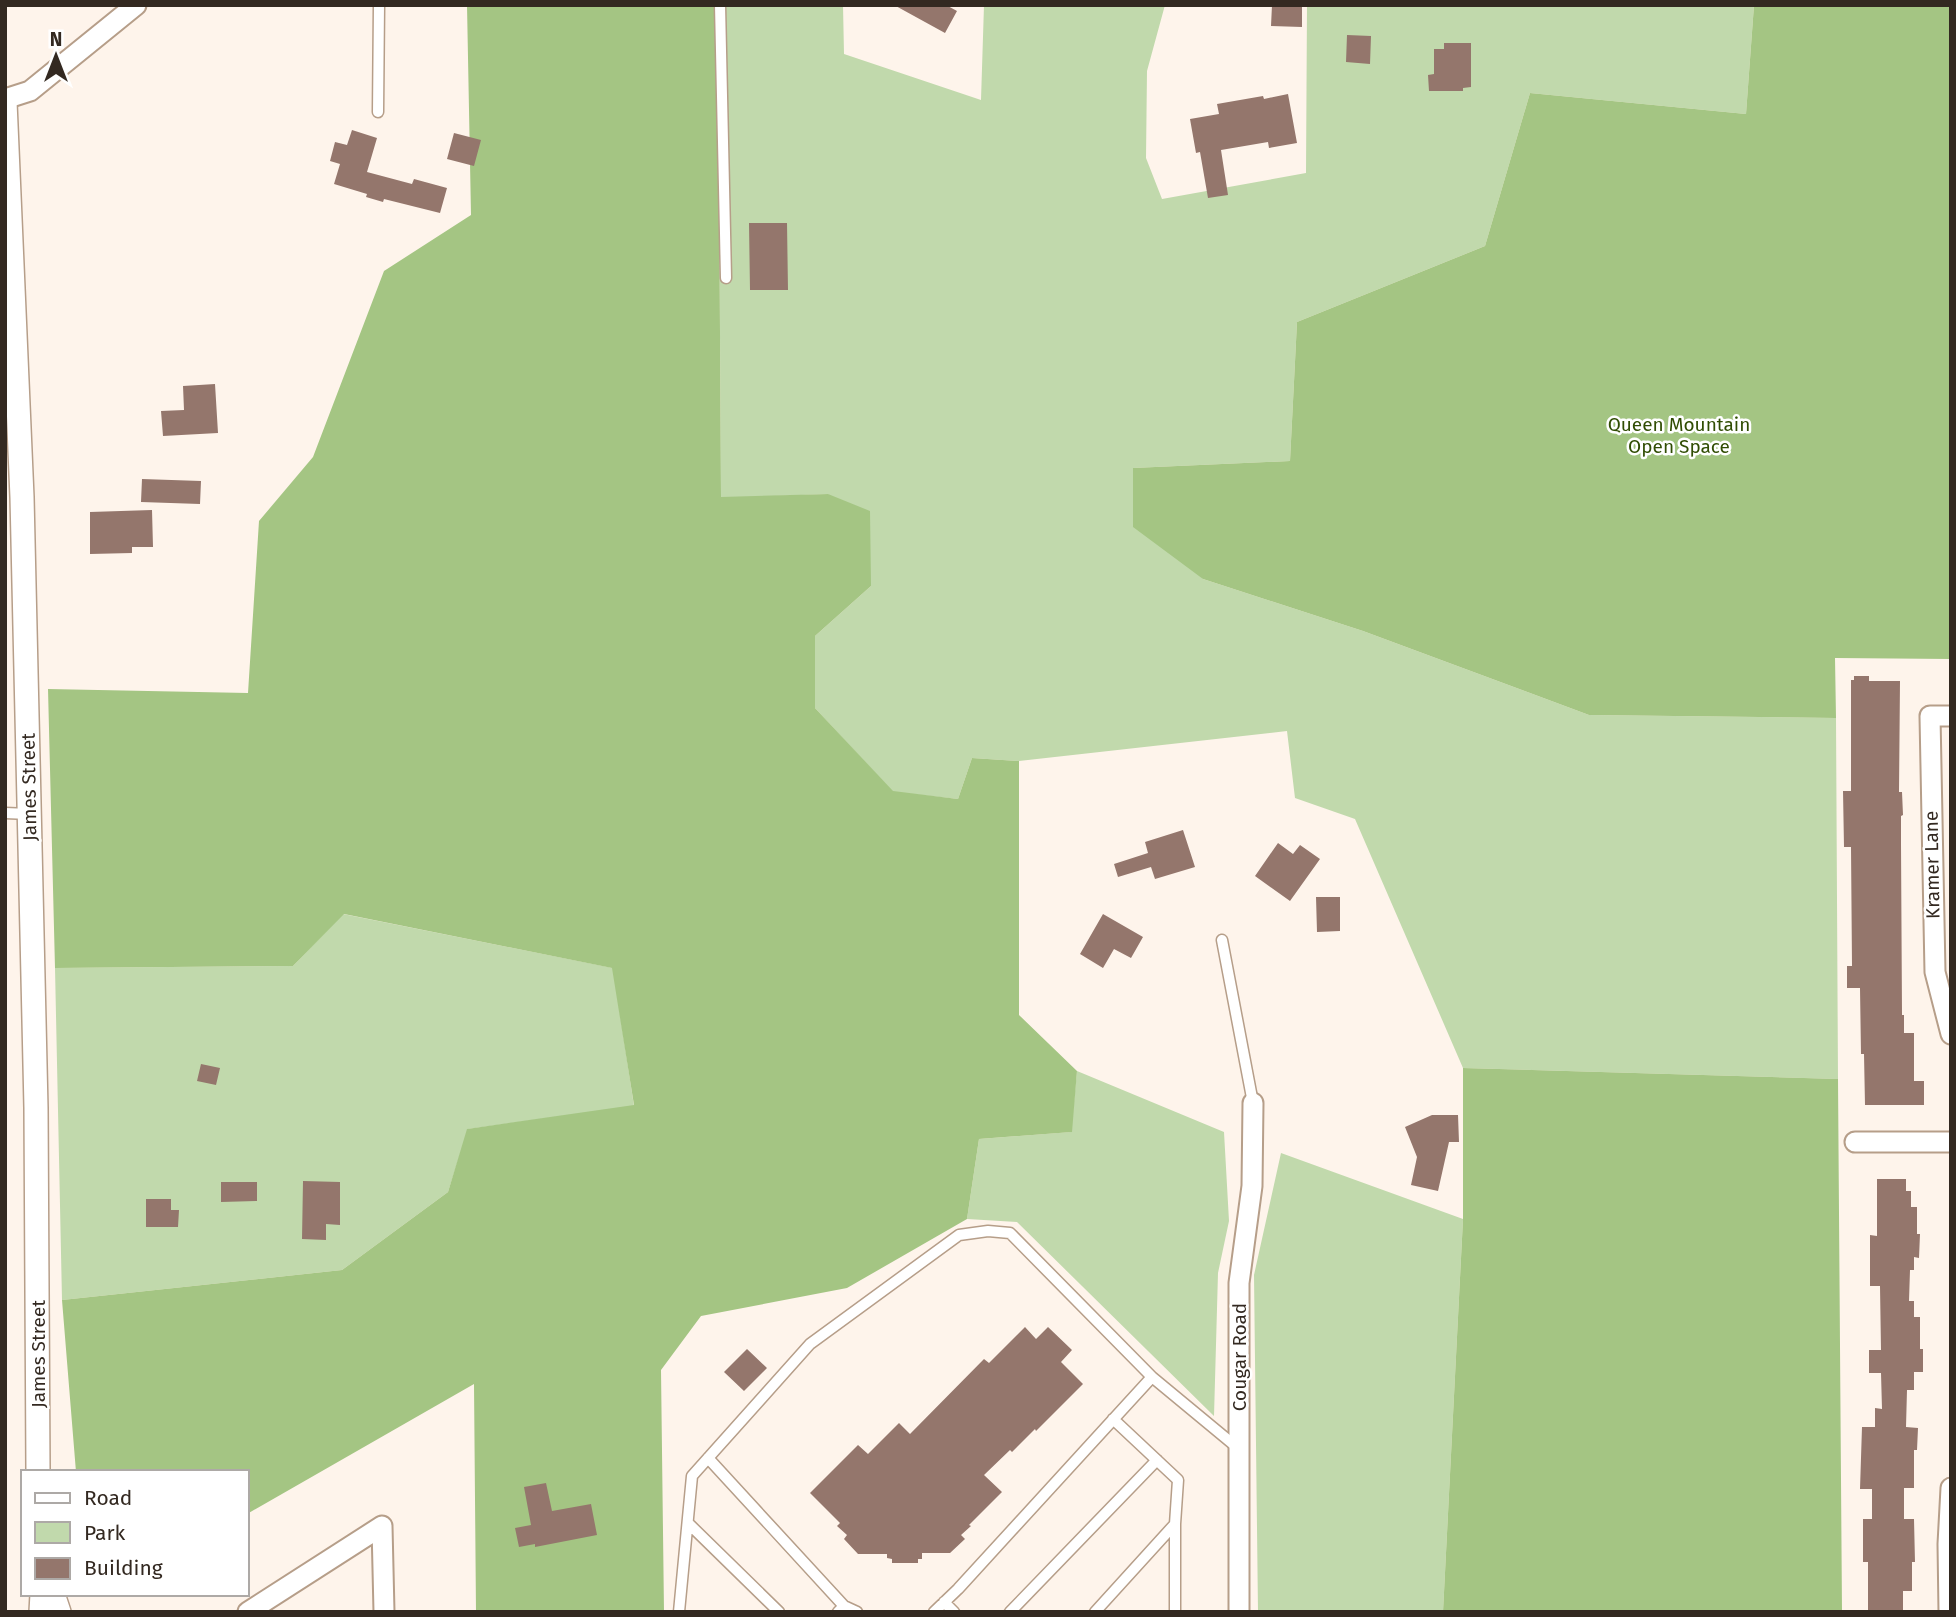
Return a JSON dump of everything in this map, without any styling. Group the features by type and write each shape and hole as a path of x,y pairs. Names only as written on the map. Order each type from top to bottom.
{"street":[{"path":"5,100 30,91 136,5"},
{"name":"James Street","path":"5,100 23,497 36,1108 38,1470"},
{"name":"Kramer Lane","path":"1951,716 1930,716 1942,933 1935,972 1951,1034"},
{"name":"Cougar Road","path":"1239,1612 1238,1283 1252,1186 1252,1103"},
{"path":"1854,1142 1951,1142"},
{"path":"1949,1612 1951,1488"},
{"path":"248,1612 382,1526 384,1612"}],"lane":[{"path":"378,112 379,5"},
{"path":"720,5 726,278"},
{"path":"5,813 29,814"},
{"path":"1222,940 1252,1103"},
{"path":"679,1612 692,1476 810,1344 960,1235 988,1231 1010,1233 1152,1377 1239,1448"},
{"path":"934,1612 1152,1377"},
{"path":"1113,1419 1178,1479 1175,1612"},
{"path":"708,1458 841,1609 857,1612"},
{"path":"1010,1612 1157,1460"},
{"path":"688,1523 779,1612"},
{"path":"1095,1612 1175,1524"},
{"path":"944,1602 954,1612"}],"green space":[{"path":"467,5 718,5 721,497 828,494 870,511 871,586 815,636 815,708 893,791 958,799 972,758 1019,761 1019,1015 1077,1071 1072,1132 979,1139 967,1219 847,1288 701,1316 661,1370 664,1612 476,1612 474,1384 248,1513 248,1470 76,1470 62,1300 342,1270 448,1192 467,1129 634,1105 612,968 344,914 293,966 55,968 48,689 248,693 259,521 313,457 384,271 471,215"},
{"path":"718,5 843,5 844,54 981,100 984,5 1165,5 1147,71 1146,158 1162,199 1306,173 1307,5 1754,5 1746,114 1530,93 1485,246 1297,322 1290,461 1133,468 1203,579 1363,631 1589,715 1836,718 1838,1079 1463,1068 1355,819 1295,798 1287,731 1019,761 972,758 958,799 893,792 815,708 815,636 871,586 828,494 721,498"},
{"name":"Queen Mountain Open Space","path":"1754,5 1951,5 1951,659 1835,658 1836,718 1589,715 1363,631 1203,579 1133,527 1133,468 1290,461 1297,322 1485,246 1530,93 1746,114"},
{"path":"343,914 613,968 634,1106 468,1129 448,1192 342,1270 62,1300 55,968 293,966"},
{"path":"1463,1068 1838,1079 1842,1612 1443,1612 1463,1219"},
{"path":"1077,1071 1224,1132 1229,1221 1218,1273 1214,1416 1017,1222 967,1219 979,1139 1071,1132"},
{"path":"1281,1153 1463,1219 1443,1612 1258,1612 1254,1275"}],"building":[{"path":"894,5 946,5 957,11 945,33"},
{"path":"1272,5 1302,5 1302,27 1271,26"},
{"path":"1347,35 1371,36 1370,64 1346,62"},
{"path":"1444,43 1471,43 1471,87 1463,88 1463,91 1429,91 1428,75 1434,74 1434,49 1444,49"},
{"path":"1288,94 1297,143 1269,148 1268,142 1221,150 1228,195 1208,198 1200,152 1196,153 1190,119 1219,114 1217,104"},
{"path":"352,130 377,138 367,172 412,184 414,179 447,188 440,213 384,199 383,202 334,184 340,164 330,161 335,142 347,145"},
{"path":"454,133 481,140 474,166 447,159"},
{"path":"749,223 787,223 788,290 750,290"},
{"path":"215,384 218,433 163,436 161,411 184,410 183,386"},
{"path":"142,479 201,481 200,504 141,502"},
{"path":"152,510 153,547 132,547 132,553 90,554 90,512"},
{"path":"1854,676 1869,676 1869,681 1900,681 1899,792 1902,792 1903,815 1902,1015 1904,1033 1914,1033 1914,1081 1924,1081 1924,1105 1865,1105 1860,988 1847,988 1847,966 1852,966 1851,847 1844,847 1843,791 1851,791 1851,680 1854,680"},
{"path":"1183,830 1195,867 1155,879 1151,867 1118,877 1114,864 1148,853 1145,842"},
{"path":"1278,843 1293,854 1300,845 1320,859 1290,901 1255,876"},
{"path":"1316,897 1340,897 1340,931 1317,932"},
{"path":"1103,914 1143,937 1131,958 1114,949 1103,968 1080,954"},
{"path":"201,1064 220,1068 216,1085 197,1081"},
{"path":"1432,1115 1458,1115 1459,1142 1449,1142 1438,1191 1411,1185 1417,1157 1405,1127"},
{"path":"1877,1179 1906,1179 1906,1191 1911,1191 1911,1207 1917,1207 1917,1234 1920,1234 1919,1258 1914,1257 1914,1270 1910,1270 1909,1301 1914,1301 1914,1317 1920,1317 1923,1372 1914,1372 1914,1390 1907,1390 1906,1427 1918,1428 1917,1450 1914,1450 1914,1488 1904,1488 1904,1519 1914,1519 1915,1562 1912,1562 1912,1591 1903,1591 1903,1612 1868,1612 1868,1562 1863,1562 1863,1519 1872,1519 1872,1489 1860,1489 1862,1427 1875,1427 1875,1408 1882,1409 1881,1373 1869,1373 1869,1350 1881,1350 1880,1286 1870,1286 1870,1235 1877,1236"},
{"path":"303,1181 340,1182 340,1225 326,1224 326,1240 302,1239"},
{"path":"221,1182 257,1182 257,1201 221,1202"},
{"path":"146,1199 171,1199 171,1210 179,1210 178,1227 146,1227"},
{"path":"1025,1327 1036,1339 1048,1327 1072,1350 1061,1362 1083,1384 1036,1431 1035,1429 1012,1452 1010,1450 984,1475 1002,1492 969,1525 971,1526 961,1535 965,1539 950,1553 922,1553 922,1559 918,1559 918,1563 892,1563 887,1554 858,1554 844,1539 847,1535 837,1526 840,1523 810,1493 858,1445 868,1454 899,1423 910,1434 984,1359 989,1363"},
{"path":"747,1349 767,1368 744,1391 724,1372"},
{"path":"546,1483 552,1511 591,1504 597,1535 535,1547 535,1544 519,1547 515,1528 531,1525 524,1487"}]}
